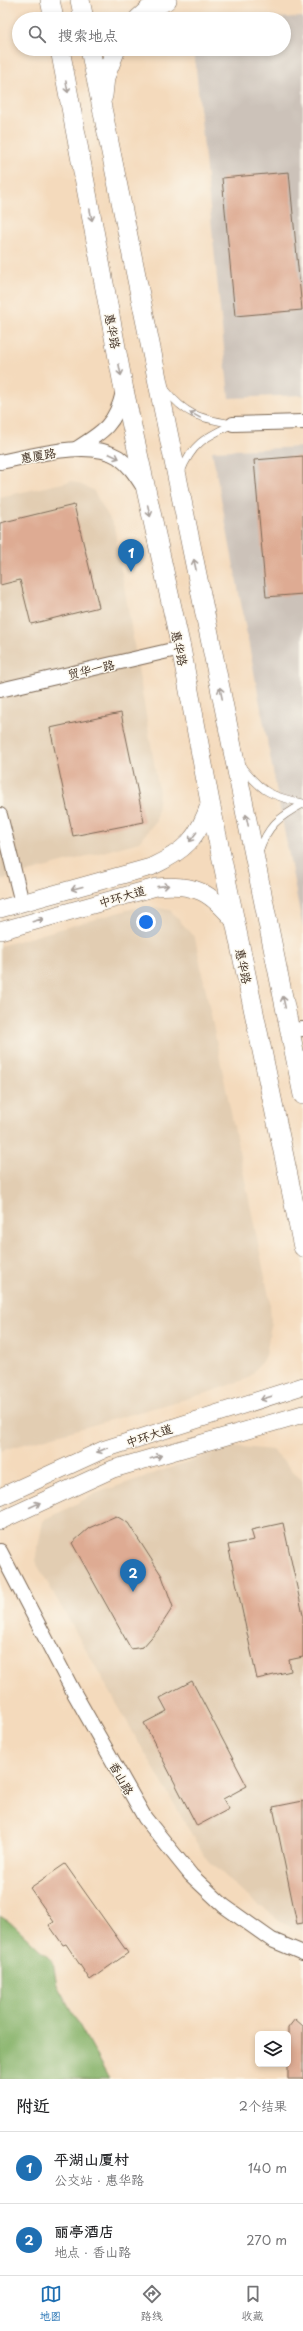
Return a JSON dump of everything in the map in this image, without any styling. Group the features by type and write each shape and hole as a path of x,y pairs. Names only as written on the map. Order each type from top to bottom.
{"main road":[{"path":"50,0 53,12"},
{"path":"80,0 83,12"},
{"path":"146,12 167,0"},
{"name":"惠华路","path":"61,56 124,390 145,491 181,648 210,802 303,1247"},
{"path":"91,56 255,862 296,1030 303,1096"},
{"path":"102,107 105,77 113,56"}],"street":[{"path":"76,449 97,436 111,424 120,408 124,390"},
{"path":"233,424 303,422"},
{"path":"76,449 100,451 117,457 133,470 145,491"},
{"name":"惠厦路","path":"0,462 76,449"},
{"name":"贸华一路","path":"0,690 181,648"},
{"name":"中环大道","path":"0,909 151,867 172,857 190,842 203,824 210,802"},
{"path":"0,815 22,903"},
{"name":"中环大道","path":"0,931 156,887 176,885 198,890 218,901 235,922"},
{"name":"中环大道","path":"0,1497 105,1449 303,1386"},
{"name":"中环大道","path":"0,1521 113,1469 303,1414"},
{"name":"香山路","path":"0,1551 73,1691 145,1818 191,1875 224,1906 272,1940 303,1953"}],"lane":[{"path":"157,380 177,404 200,418 233,424"},
{"path":"178,481 187,456 203,438 233,424"},
{"path":"234,758 254,781 274,796 303,803"},
{"path":"255,862 264,837 279,817 303,803"}],"shaded area":[{"path":"291,17 303,17 303,395 229,398 195,56 291,56"},
{"path":"303,447 303,929 212,451"},
{"path":"72,481 93,490 114,526 159,792 156,821 139,842 0,880 0,497"},
{"path":"145,905 170,910 195,938 270,1301 271,1324 266,1356 249,1378 207,1393 0,1451 0,946"},
{"path":"234,1446 272,1450 303,1481 303,1931 282,1922 243,1893 204,1856 35,1561 43,1521 97,1493"}],"green space":[{"path":"0,1916 14,1925 53,1962 57,1985 109,2079 0,2079"}],"building":[{"path":"289,172 302,310 235,316 222,178"},
{"path":"303,456 303,594 266,597 254,460"},
{"path":"74,505 99,607 31,624 20,580 0,585 0,523"},
{"path":"121,713 144,822 73,836 50,728"},
{"path":"116,1516 128,1523 162,1576 173,1607 158,1630 143,1647 131,1649 72,1543 89,1528"},
{"path":"283,1523 303,1615 303,1657 289,1660 291,1671 257,1679 228,1545 254,1540 251,1530"},
{"path":"192,1681 247,1786 223,1799 229,1809 197,1826 144,1723 167,1711 160,1698"},
{"path":"303,1801 303,1923 297,1924 273,1807"},
{"path":"65,1864 128,1953 90,1980 66,1944 63,1945 49,1925 54,1922 30,1888"},
{"path":"295,2019 303,2026 303,2079 288,2079 288,2067 291,2067 291,2031 288,2031 288,2028"}],"place":[{"name":"平湖山厦村","path":"131,572"},
{"name":"丽亭酒店","path":"133,1592"}]}
